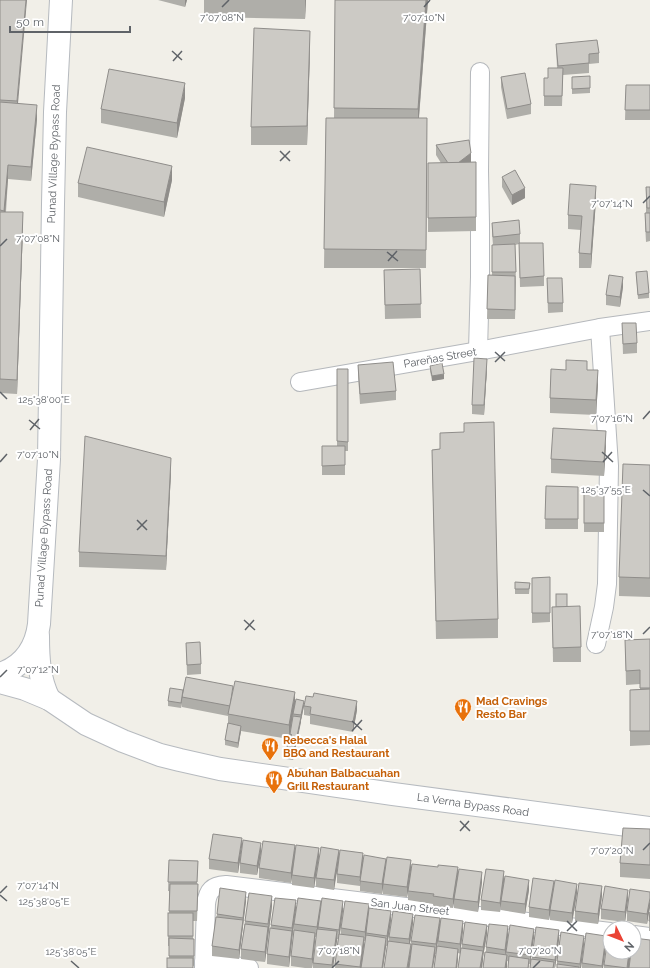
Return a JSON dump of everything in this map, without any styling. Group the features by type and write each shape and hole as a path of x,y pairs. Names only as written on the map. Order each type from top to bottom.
{"street":[{"name":"Punad Village Bypass Road","path":"0,674 10,670 21,662 33,648 38,635 49,459 53,188 55,112 61,0"},
{"path":"478,351 480,277 480,72"},
{"name":"Pareñas Street","path":"300,382 600,328 650,321"},
{"path":"596,644 607,584 609,474 600,328"},
{"path":"38,635 40,674 49,699"},
{"name":"La Verna Bypass Road","path":"0,682 24,689 49,699 86,724 123,741 160,755 220,769 393,794 650,828"},
{"name":"San Juan Street","path":"204,965 207,896 211,890 218,885 602,931"},
{"path":"204,965 249,968"}],"building":[{"path":"0,0 26,0 17,101 0,100"},
{"path":"335,0 426,0 418,109 334,108"},
{"path":"254,28 310,31 307,126 251,127"},
{"path":"597,40 599,53 589,54 589,63 558,66 556,44"},
{"path":"548,68 563,68 562,96 544,96 544,78 548,78"},
{"path":"109,69 185,83 177,123 101,109"},
{"path":"525,73 531,104 507,109 501,77"},
{"path":"590,76 590,88 572,89 572,77"},
{"path":"626,85 650,85 650,110 625,110"},
{"path":"0,102 37,105 31,167 8,165 4,211 0,210"},
{"path":"326,118 427,118 426,250 324,249"},
{"path":"469,140 471,153 458,163 448,163 436,145"},
{"path":"87,147 172,166 164,202 78,183"},
{"path":"476,162 476,217 428,218 428,163"},
{"path":"515,170 525,188 512,195 502,177"},
{"path":"570,184 596,186 591,254 579,253 582,216 568,215"},
{"path":"646,187 650,187 650,208 647,208"},
{"path":"0,212 23,212 17,380 0,379"},
{"path":"645,213 650,213 650,232 646,232"},
{"path":"519,220 520,234 493,237 492,223"},
{"path":"519,243 543,243 544,276 520,278"},
{"path":"515,244 516,272 492,272 492,245"},
{"path":"420,269 421,304 385,305 384,270"},
{"path":"647,271 649,293 638,295 636,272"},
{"path":"488,275 515,276 515,310 487,309"},
{"path":"609,275 623,277 620,297 606,295"},
{"path":"547,278 562,278 563,303 548,303"},
{"path":"622,323 636,323 637,343 623,344"},
{"path":"474,358 487,359 484,405 472,405"},
{"path":"566,360 587,361 587,370 598,370 596,400 550,398 551,369 566,370"},
{"path":"393,362 396,391 360,394 358,365"},
{"path":"442,363 444,374 432,376 430,366"},
{"path":"337,369 348,369 348,442 337,441"},
{"path":"494,422 498,619 436,621 432,450 440,449 440,433 464,432 464,423"},
{"path":"553,428 606,431 604,462 551,459"},
{"path":"85,436 171,458 166,556 79,552"},
{"path":"322,446 345,446 345,465 322,466"},
{"path":"623,464 650,465 650,578 619,577"},
{"path":"546,486 578,487 578,519 545,519"},
{"path":"584,489 604,489 604,523 584,523"},
{"path":"550,577 550,613 532,613 532,578"},
{"path":"515,582 530,583 529,589 515,589"},
{"path":"556,594 567,594 567,607 556,607"},
{"path":"580,606 581,647 553,648 552,607"},
{"path":"650,639 650,688 640,688 640,670 626,671 625,640"},
{"path":"200,642 201,664 187,665 186,643"},
{"path":"186,677 233,686 230,706 182,697"},
{"path":"235,681 295,692 289,725 228,714"},
{"path":"170,688 183,690 181,703 168,701"},
{"path":"650,689 650,731 630,731 630,690"},
{"path":"314,693 357,701 353,722 310,714 311,707 304,706 306,696 313,697"},
{"path":"296,699 304,701 301,715 293,714"},
{"path":"293,716 301,717 293,755 286,754 289,735 292,735 290,734"},
{"path":"228,723 241,726 238,743 225,740"},
{"path":"623,828 650,829 650,865 620,863"},
{"path":"213,834 242,838 238,863 209,859"},
{"path":"243,840 261,843 257,866 240,863"},
{"path":"263,841 295,845 291,873 259,868"},
{"path":"296,845 319,848 314,878 292,875"},
{"path":"321,847 339,850 334,880 316,878"},
{"path":"340,850 363,853 360,877 337,874"},
{"path":"364,855 386,859 382,884 360,881"},
{"path":"387,857 411,860 407,887 383,884"},
{"path":"169,860 198,861 197,882 168,882"},
{"path":"412,864 438,867 438,865 458,867 453,899 433,896 434,894 408,891"},
{"path":"459,869 482,872 478,902 454,899"},
{"path":"486,869 504,871 500,903 481,900"},
{"path":"505,876 529,880 525,904 501,901"},
{"path":"533,878 554,881 549,910 529,907"},
{"path":"555,880 577,884 572,913 550,910"},
{"path":"579,883 602,886 598,914 575,911"},
{"path":"170,884 198,884 197,911 169,911"},
{"path":"605,886 628,890 625,912 601,909"},
{"path":"220,888 246,892 243,918 217,914"},
{"path":"630,889 650,892 647,914 627,911"},
{"path":"249,893 272,896 268,924 245,921"},
{"path":"275,898 296,900 292,928 271,925"},
{"path":"298,898 321,901 317,927 294,924"},
{"path":"322,898 343,901 339,930 318,927"},
{"path":"345,901 369,904 365,932 341,928"},
{"path":"369,908 391,911 387,936 366,933"},
{"path":"393,911 413,914 409,939 389,937"},
{"path":"168,913 193,913 193,936 168,936"},
{"path":"415,915 440,918 436,944 411,941"},
{"path":"216,917 243,920 239,950 212,946"},
{"path":"441,918 463,921 460,944 438,941"},
{"path":"465,922 487,925 483,947 462,944"},
{"path":"245,924 268,927 265,952 241,949"},
{"path":"489,924 508,926 505,950 486,947"},
{"path":"510,925 534,929 530,955 506,952"},
{"path":"536,927 559,930 555,960 532,957"},
{"path":"270,928 292,931 289,957 267,954"},
{"path":"317,929 337,931 332,965 313,963"},
{"path":"294,930 315,933 312,959 291,956"},
{"path":"561,932 584,936 580,964 557,961"},
{"path":"586,933 602,935 602,966 582,963"},
{"path":"339,934 364,937 360,967 335,964"},
{"path":"366,935 386,938 382,968 361,968"},
{"path":"169,938 194,939 194,956 169,956"},
{"path":"642,939 650,940 650,968 629,968 630,960 642,960"},
{"path":"388,941 411,944 407,968 384,968"},
{"path":"412,944 435,947 432,968 409,968"},
{"path":"437,946 458,949 456,968 434,968"},
{"path":"461,948 483,951 480,968 458,968"},
{"path":"485,952 507,955 505,968 483,968"},
{"path":"509,956 529,959 528,968 508,968"},
{"path":"167,958 193,958 193,968 167,968"},
{"path":"531,959 554,962 553,968 530,968"},
{"path":"605,960 628,960 627,968 604,965"},
{"path":"557,964 579,967 579,968 557,968"}],"place":[{"name":"Mad Cravings Resto Bar","path":"463,722"},
{"name":"Rebecca's Halal BBQ and Restaurant","path":"270,761"},
{"name":"Abuhan Balbacuahan Grill Restaurant","path":"274,794"}]}
